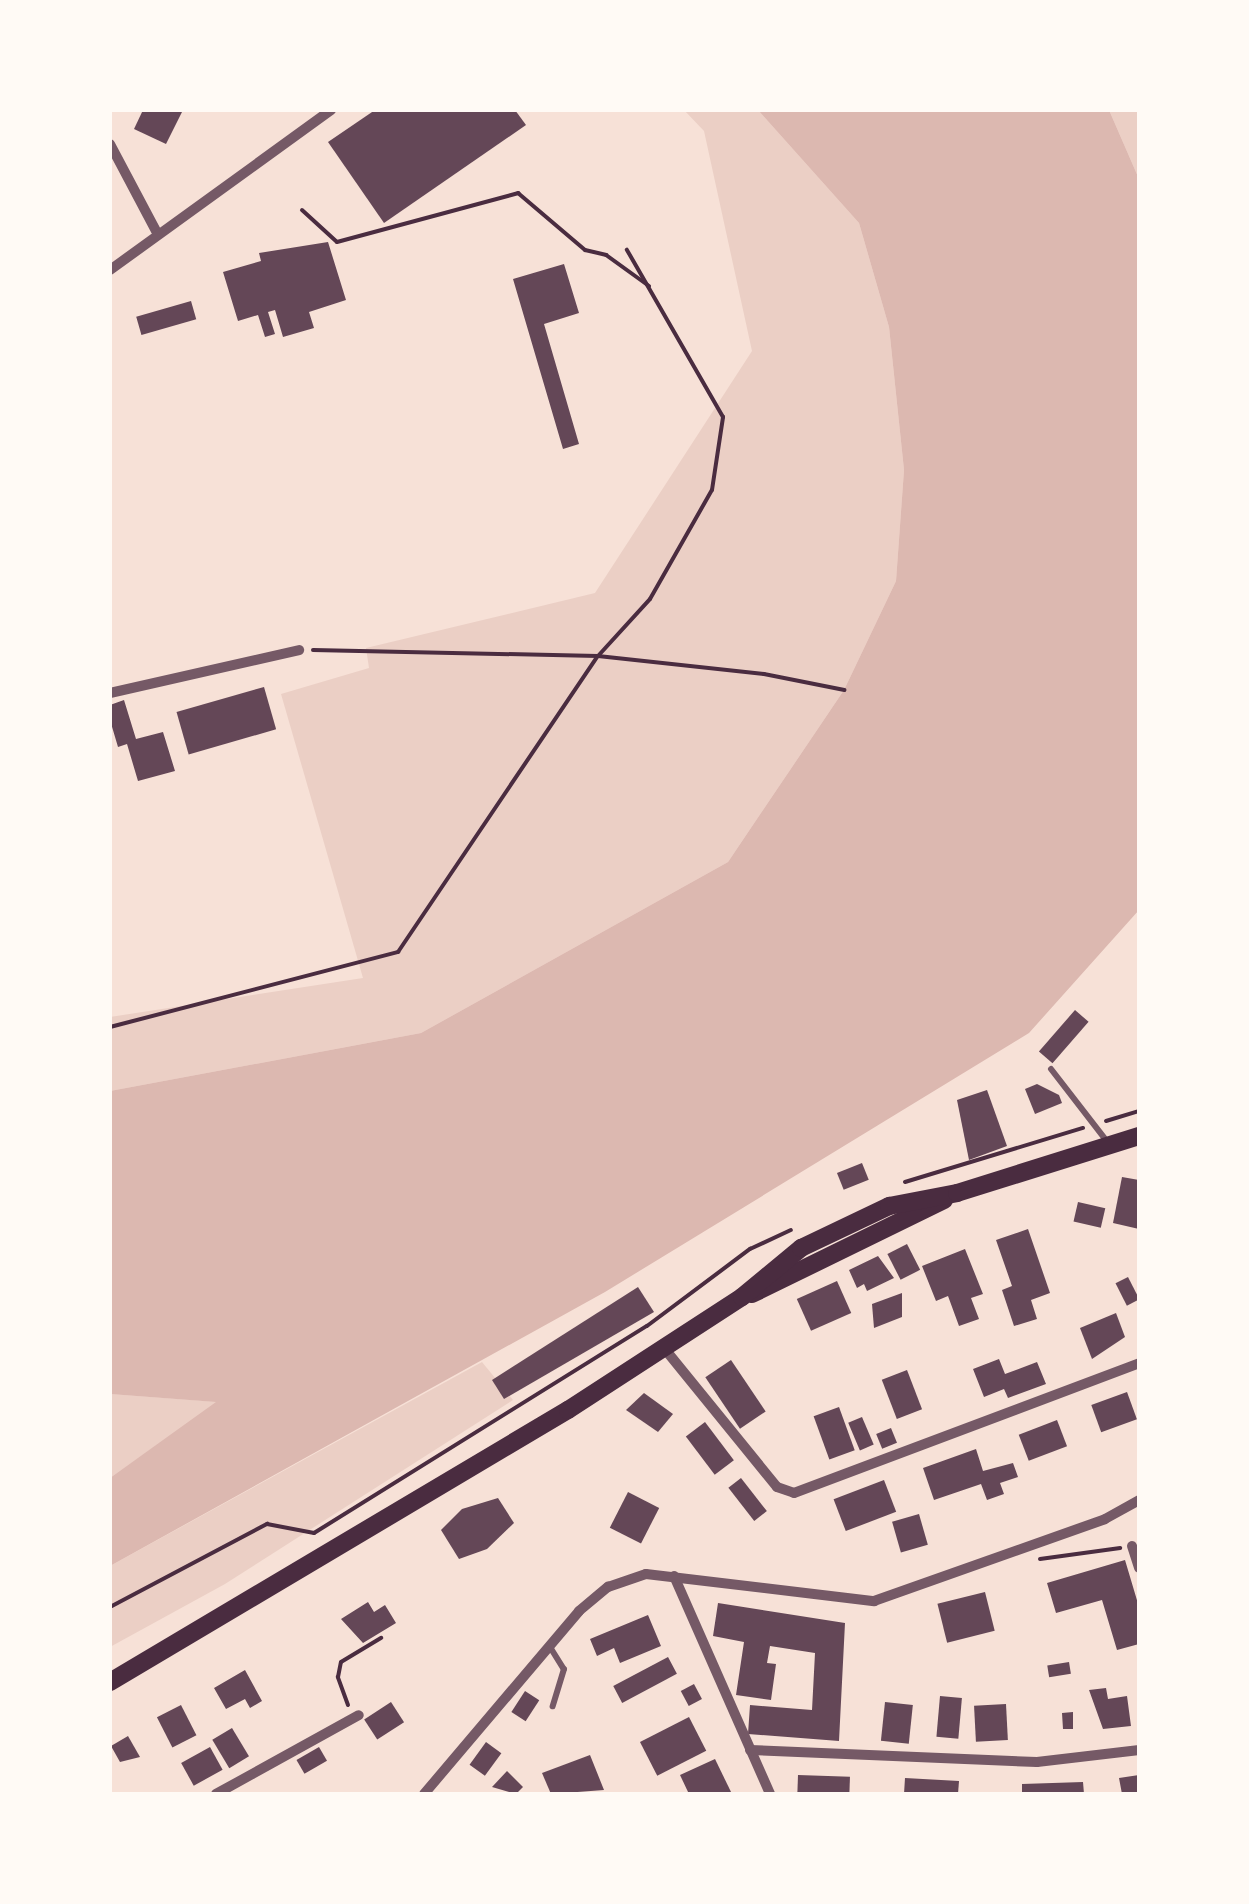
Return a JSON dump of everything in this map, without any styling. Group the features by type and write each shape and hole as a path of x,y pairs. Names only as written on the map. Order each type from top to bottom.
{"main road":[{"path":"110,1682 664,1348 742,1298 801,1248 842,1226 890,1206 956,1193 1139,1136"}],"street":[{"path":"110,270 156,231 331,110"},
{"path":"110,144 156,231"},
{"path":"110,693 298,650"},
{"path":"664,1348 777,1487 794,1494 1139,1363"},
{"path":"424,1794 549,1646 608,1587 646,1574 874,1601 1139,1500"},
{"path":"1132,1546 1139,1568"},
{"path":"674,1576 770,1794"},
{"path":"216,1794 357,1717"},
{"path":"750,1750 1037,1762 1139,1750"}],"lane":[{"path":"1051,1068 1110,1144"},
{"path":"549,1646 564,1669 553,1706"}],"path":[{"path":"302,210 337,242 518,194 585,250 606,255 653,289"},
{"path":"110,1027 398,952 598,656 650,598 712,490 723,416 628,250"},
{"path":"298,650 598,656 764,674 844,690"},
{"path":"110,1607 267,1524 314,1533"},
{"path":"1022,1562 1132,1546"},
{"path":"357,1717 338,1668 380,1638"}],"shaded area":[{"path":"684,110 758,110 859,223 889,327 904,470 896,581 844,690 728,862 421,1033 110,1091 110,1017 363,978 281,694 369,668 366,648 595,593 752,351 704,131"},
{"path":"758,110 1109,110 1139,179 1139,910 1029,1033 605,1292 110,1566 110,1478 216,1402 110,1394 110,1091 421,1033 728,862 844,690 896,581 904,470 889,327 859,223"},
{"path":"1109,110 1139,110 1139,179"},
{"path":"482,1362 513,1400 225,1584 110,1647 110,1566"},
{"path":"110,1394 218,1402 110,1478"}],"building":[{"path":"143,110 183,110 166,144 134,129"},
{"path":"375,110 515,110 526,125 384,223 328,142"},
{"path":"328,242 346,300 309,312 314,328 283,337 275,310 268,312 275,334 265,337 258,315 238,321 223,272 261,261 259,253"},
{"path":"564,264 579,313 544,324 579,444 563,449 513,279"},
{"path":"191,301 196,319 141,335 136,317"},
{"path":"264,687 276,729 189,754 177,712"},
{"path":"124,700 136,739 163,732 175,771 138,781 127,744 118,747 110,720 110,705"},
{"path":"1075,1010 1089,1022 1053,1063 1039,1052"},
{"path":"1037,1084 1059,1095 1062,1103 1035,1114 1025,1089"},
{"path":"987,1090 1007,1146 969,1160 957,1100"},
{"path":"862,1163 869,1180 844,1190 837,1173"},
{"path":"1122,1177 1139,1180 1139,1229 1113,1223"},
{"path":"1078,1202 1105,1208 1101,1228 1074,1221"},
{"path":"1028,1229 1050,1293 1031,1300 1037,1319 1014,1326 1002,1290 1012,1286 996,1240"},
{"path":"907,1244 920,1270 901,1280 887,1254"},
{"path":"965,1249 983,1294 971,1298 979,1319 959,1326 948,1296 936,1301 922,1266"},
{"path":"878,1256 894,1278 867,1291 864,1284 857,1288 849,1270"},
{"path":"1128,1277 1139,1299 1127,1306 1116,1283"},
{"path":"837,1281 851,1313 811,1331 797,1299"},
{"path":"638,1287 654,1312 504,1399 492,1380"},
{"path":"902,1293 902,1317 874,1328 872,1304"},
{"path":"1116,1313 1125,1337 1092,1359 1080,1328"},
{"path":"999,1359 1005,1374 1037,1362 1046,1384 1008,1398 1004,1389 984,1397 973,1369"},
{"path":"731,1360 766,1411 740,1429 705,1377"},
{"path":"907,1370 922,1409 897,1419 882,1380"},
{"path":"1127,1392 1137,1419 1101,1432 1091,1405"},
{"path":"644,1393 673,1414 658,1432 626,1410"},
{"path":"839,1407 855,1450 829,1459 814,1416"},
{"path":"862,1417 874,1445 860,1450 848,1423"},
{"path":"1057,1420 1067,1446 1029,1461 1019,1435"},
{"path":"705,1422 734,1460 715,1475 686,1436"},
{"path":"891,1428 897,1443 882,1449 876,1434"},
{"path":"976,1449 983,1471 1013,1463 1018,1477 1000,1483 1004,1494 987,1500 981,1484 934,1500 923,1468"},
{"path":"741,1478 767,1511 754,1521 728,1488"},
{"path":"884,1480 896,1512 846,1531 834,1499"},
{"path":"628,1492 659,1508 641,1544 610,1528"},
{"path":"498,1498 514,1523 487,1549 459,1559 441,1530 462,1509"},
{"path":"919,1514 928,1545 901,1552 892,1522"},
{"path":"1125,1560 1139,1607 1139,1644 1117,1650 1102,1600 1056,1613 1047,1583"},
{"path":"985,1592 995,1631 947,1643 937,1604"},
{"path":"368,1602 374,1612 385,1605 396,1623 363,1643 341,1619"},
{"path":"718,1603 845,1623 839,1741 748,1734 750,1705 812,1710 815,1653 770,1646 767,1663 776,1664 771,1700 736,1695 744,1642 713,1636"},
{"path":"648,1615 661,1646 620,1663 614,1648 597,1656 590,1639"},
{"path":"668,1657 677,1674 622,1703 613,1686"},
{"path":"1069,1662 1071,1674 1049,1677 1047,1665"},
{"path":"245,1670 262,1701 250,1708 245,1699 226,1709 214,1688"},
{"path":"694,1684 702,1699 689,1706 681,1691"},
{"path":"1106,1688 1108,1699 1127,1696 1131,1726 1103,1729 1089,1690"},
{"path":"525,1691 539,1700 526,1721 511,1712"},
{"path":"940,1696 962,1698 958,1739 936,1737"},
{"path":"391,1702 404,1722 377,1740 364,1719"},
{"path":"885,1702 913,1705 909,1744 881,1741"},
{"path":"1006,1704 1008,1740 976,1742 974,1706"},
{"path":"181,1705 196,1735 172,1748 157,1717"},
{"path":"1073,1712 1073,1729 1063,1729 1062,1713"},
{"path":"689,1717 706,1751 657,1776 640,1742"},
{"path":"232,1728 249,1756 229,1768 212,1740"},
{"path":"128,1736 140,1757 120,1762 111,1746"},
{"path":"486,1742 501,1753 485,1776 470,1765"},
{"path":"210,1747 223,1770 194,1786 181,1763"},
{"path":"319,1747 327,1761 304,1774 296,1760"},
{"path":"590,1755 604,1790 551,1794 542,1773"},
{"path":"715,1759 732,1794 689,1794 680,1775"},
{"path":"507,1771 523,1787 516,1794 492,1787"},
{"path":"798,1775 850,1777 849,1794 797,1794"},
{"path":"1139,1775 1139,1794 1122,1794 1119,1778"},
{"path":"905,1778 959,1781 958,1794 904,1794"},
{"path":"1083,1782 1084,1794 1022,1794 1022,1784"}]}
